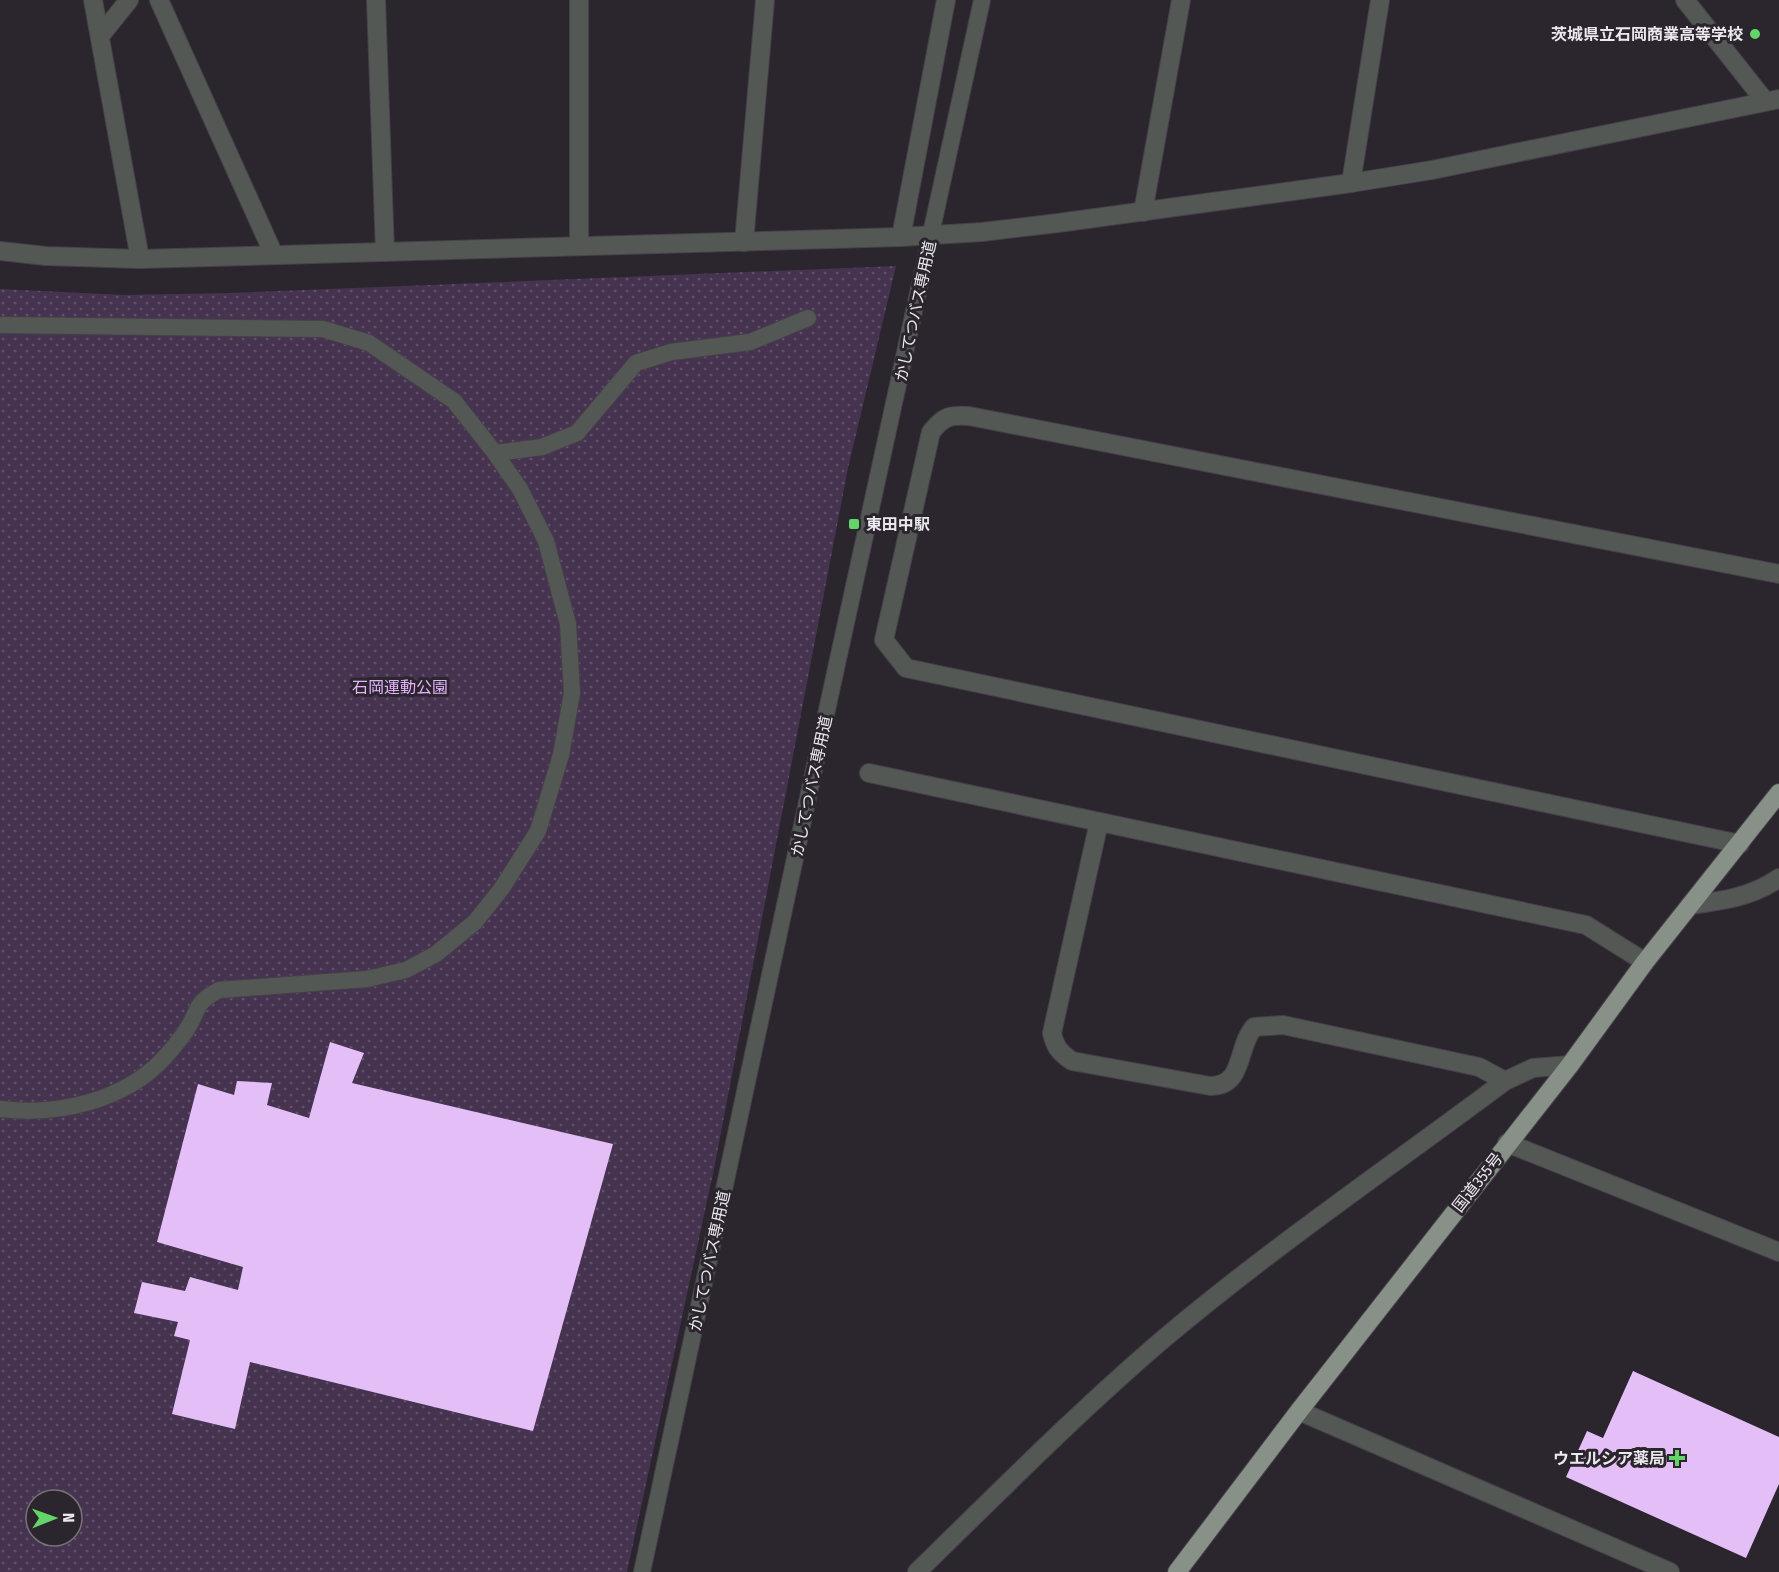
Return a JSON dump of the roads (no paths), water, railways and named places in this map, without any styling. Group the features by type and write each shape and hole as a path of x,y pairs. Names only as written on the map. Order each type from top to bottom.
{"highway":[{"name":"国道355号","path":"1177,1572 1299,1411 1569,1065 1645,962 1779,793"}],"street":[{"path":"93,0 140,259"},
{"path":"100,36 129,0"},
{"path":"159,0 274,255"},
{"path":"376,0 385,252"},
{"path":"579,0 579,246"},
{"path":"744,242 765,0"},
{"path":"901,237 946,0"},
{"path":"1143,212 1181,0"},
{"path":"1351,183 1380,0"},
{"path":"0,251 46,256 140,259 901,237 993,231 1351,183 1506,155 1772,100 1685,0"},
{"path":"1740,844 906,668 884,640 931,432 940,421 953,415 1779,574"},
{"path":"869,773 1586,926 1645,962"},
{"path":"1099,822 1052,1033 1055,1045 1072,1061 1210,1086 1222,1086 1233,1078 1246,1036 1254,1027 1283,1025 1479,1067 1505,1081"},
{"path":"1690,905 1732,900 1768,886 1779,878"},
{"path":"917,1572 1033,1458 1161,1341 1301,1230 1505,1081 1533,1068 1569,1065"},
{"path":"1508,1143 1779,1252"},
{"path":"1299,1411 1670,1572"}],"lane":[{"name":"かしてつバス専用道","path":"642,1572 982,0"},
{"path":"495,453 542,447 577,433 636,363 671,352 750,342 808,318"},
{"path":"0,325 323,328 369,344 453,401 495,453 520,489 546,541 568,624 572,693 561,755 538,831 502,888 475,922 436,954 406,970 367,980 219,990 202,1001 190,1025 165,1057 140,1079 83,1104 59,1109 20,1112 0,1109"}],"place":[{"name":"茨城県立石岡商業高等学校","path":"1755,34"},
{"name":"東田中駅","path":"854,524"},
{"name":"ウエルシア薬局","path":"1677,1458"}],"park label":[{"name":"石岡運動公園","path":"400,687"}]}
